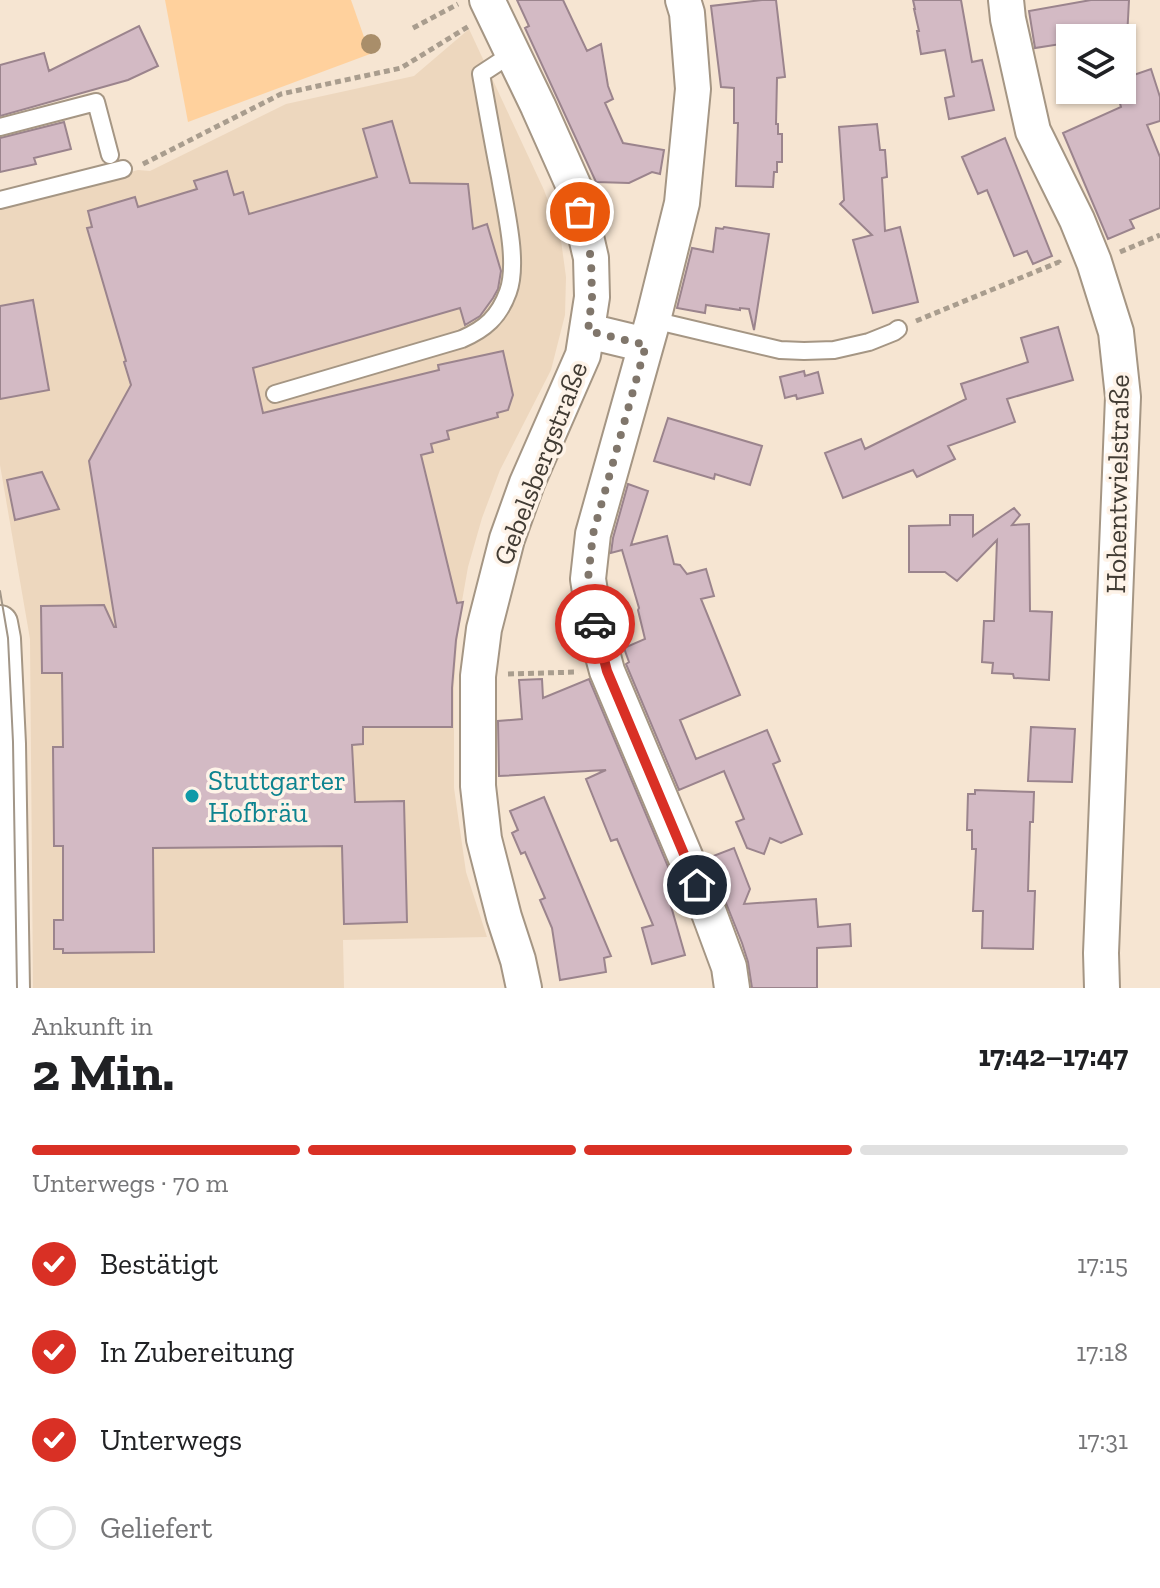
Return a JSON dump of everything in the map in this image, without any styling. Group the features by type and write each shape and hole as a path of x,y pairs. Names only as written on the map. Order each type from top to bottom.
{"street":[{"path":"683,0 687,13 693,89 682,203 593,534 588,579 596,630 607,671 709,913 729,967 732,988"},
{"name":"Hohentwielstraße","path":"1006,0 1033,131 1088,248 1116,332 1123,397 1102,988"},
{"name":"Gebelsbergstraße","path":"482,4 513,53 575,189 591,258 592,297 583,355 527,483 507,539 484,629 478,676 478,786 484,839 524,988"},
{"path":"588,331 649,332"},
{"path":"0,623 8,744 5,866 12,988"}],"lane":[{"path":"275,394 462,339 481,331 497,313 509,290 510,236 481,74 513,53"},
{"path":"0,127 96,102 110,155"},
{"path":"0,200 123,169"},
{"path":"649,332 780,350 834,350 869,342 898,329"}],"path":[{"path":"413,28 482,4"},
{"path":"123,169 145,164 281,94 401,68 482,4"},
{"path":"1114,254 1160,235"},
{"path":"898,329 1059,262 1063,272"},
{"path":"478,676 607,671"}],"shaded area":[{"path":"165,0 351,0 370,54 188,122"},
{"name":"Stuttgarter Hofbräu","path":"469,29 544,190 560,233 566,277 565,315 551,370 500,470 482,518 468,567 459,618 454,685 454,788 466,872 487,937 343,940 344,988 33,988 30,639 0,465 0,210 138,170 150,171 286,104 414,76"}],"building":[{"path":"517,0 563,0 587,51 601,44 613,99 605,103 623,143 664,150 660,174 652,172 629,183 596,182 525,28 529,26"},
{"path":"776,0 785,77 777,78 776,124 778,134 782,134 782,162 777,162 773,187 736,186 738,123 734,123 734,88 721,87 711,6"},
{"path":"913,0 961,0 972,62 982,60 994,110 949,119 945,98 954,96 945,50 921,54"},
{"path":"1091,0 1129,0 1128,24 1056,24 1056,45 1035,48 1029,11"},
{"path":"139,26 158,66 128,80 0,116 0,65 44,53 49,71"},
{"path":"1151,69 1160,97 1160,121 1147,125 1160,157 1160,208 1130,220 1134,228 1108,239 1063,133 1121,107 1120,104 1136,104 1136,74"},
{"path":"392,121 410,183 468,184 473,229 487,224 501,271 493,298 480,316 465,325 460,308 253,368 263,413 439,370 438,365 503,351 513,395 508,410 497,413 498,417 447,431 449,439 431,444 433,452 421,455 457,603 463,602 456,640 452,727 363,727 363,744 352,745 355,802 404,801 407,922 344,924 342,846 153,848 154,952 63,953 63,949 54,949 54,920 63,920 63,846 54,846 53,747 63,747 62,673 42,673 41,606 104,605 116,627 89,461 131,385 87,228 92,227 88,211 135,197 138,207 197,189 194,181 227,171 234,195 243,192 249,214 377,177 363,129"},
{"path":"64,122 71,149 34,158 36,164 0,172 0,138"},
{"path":"877,124 880,150 885,150 887,177 882,178 885,231 900,227 918,302 873,313 853,240 872,235 840,204 844,200 839,127"},
{"path":"1005,138 1052,256 1033,264 1027,251 1014,256 987,190 978,194 962,157"},
{"path":"716,228 769,234 754,330 749,309 706,305 705,313 677,308 692,248 713,252"},
{"path":"33,300 49,390 0,399 0,306"},
{"path":"1058,327 1073,380 1007,399 1015,422 948,446 955,459 917,477 913,470 843,498 825,453 861,439 865,449 966,399 961,384 1028,362 1021,338"},
{"path":"804,371 805,376 818,372 823,393 797,399 796,395 785,398 780,377"},
{"path":"668,418 762,446 750,485 715,474 714,479 654,461"},
{"path":"42,472 59,509 15,520 7,480"},
{"path":"628,484 648,491 631,545 667,536 674,564 680,565 687,574 706,569 714,596 701,599 740,695 680,720 696,759 767,730 780,761 773,764 802,834 781,843 770,838 764,854 747,848 736,822 744,819 724,771 679,790 626,664 629,662 624,648 645,639 622,550 611,553"},
{"path":"1014,508 1020,515 1012,525 1029,524 1030,611 1052,612 1049,680 992,673 993,663 982,662 984,621 994,621 997,540 957,581 945,572 909,572 909,526 950,525 950,515 973,515 973,536"},
{"path":"542,679 543,698 589,679 677,888 667,892 685,955 652,964 642,928 653,925 617,839 611,841 586,779 606,770 499,776 498,721 522,719 519,680"},
{"path":"1031,727 1075,729 1072,782 1028,781"},
{"path":"975,790 1034,792 1028,891 1035,891 1033,949 982,948 983,911 973,911 976,849 972,849 972,830 967,830 968,794 975,794"},
{"path":"544,797 611,956 604,958 606,972 560,980 552,928 540,900 545,898 525,852 521,854 512,833 518,830 510,811"},
{"path":"734,848 750,889 744,904 816,899 818,927 850,924 851,946 817,948 817,988 752,988 742,943 708,858"}],"tram line":[{"path":"0,591 8,638 13,742 17,988"}],"way so far":[{"path":"580,212 591,258 592,297 588,331 646,345 593,534 588,579 595,624"}],"place":[{"name":"Stuttgarter Hofbräu","path":"192,796"}],"route":[{"path":"595,624 607,671 697,885"}]}
